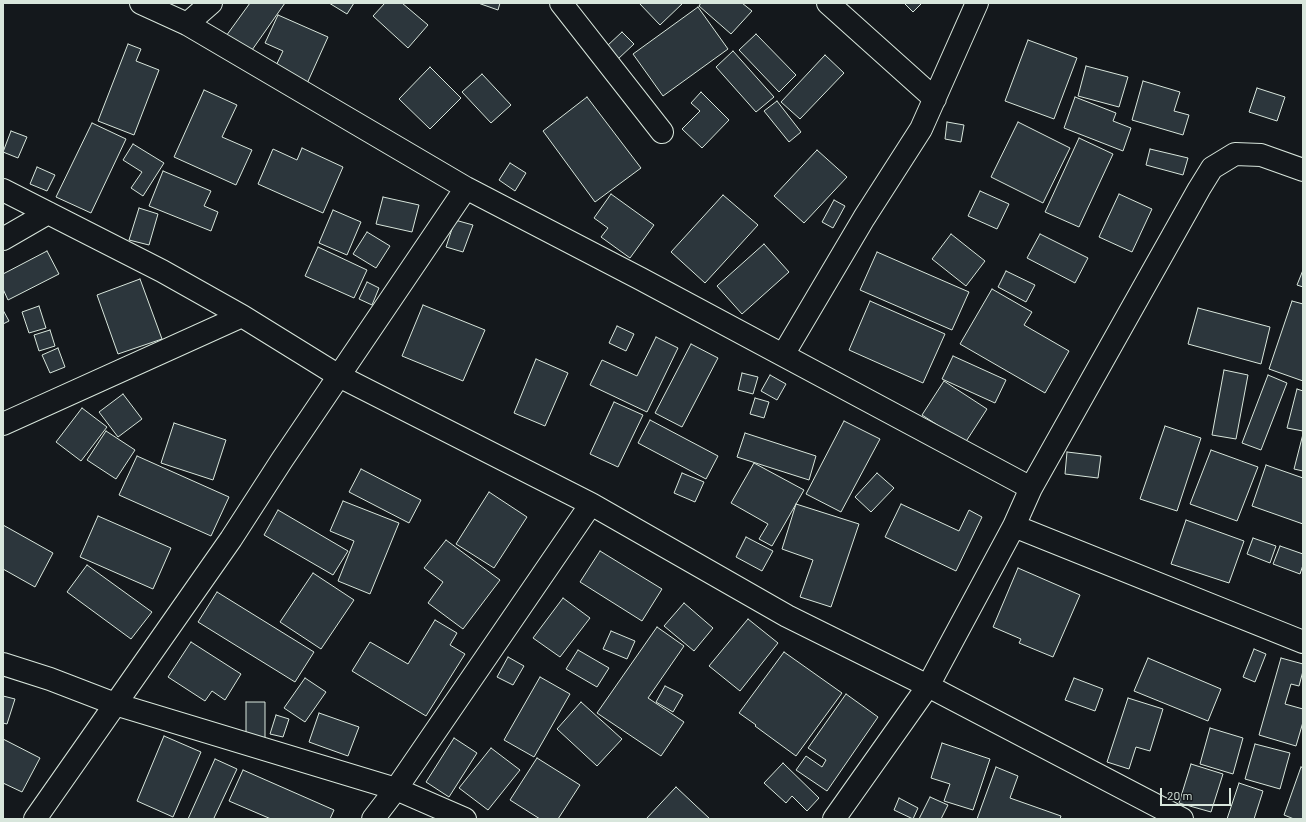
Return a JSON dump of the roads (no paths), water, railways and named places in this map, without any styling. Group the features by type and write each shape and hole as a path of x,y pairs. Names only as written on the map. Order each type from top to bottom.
{"street":[{"path":"141,3 187,24 466,188 1031,488"},
{"path":"187,24 211,3"},
{"path":"561,3 662,132"},
{"path":"828,3 935,99"},
{"path":"783,355 864,218 921,129 977,3"},
{"path":"834,819 928,686 1014,526 1031,488 1212,168 1235,154 1261,155 1303,170"},
{"path":"35,819 231,539 282,460 466,188"},
{"path":"3,190 162,271 242,316 339,376 591,504 788,616 928,686 1182,819"},
{"path":"3,239 48,212"},
{"path":"3,424 242,316"},
{"path":"373,819 396,789 591,504"},
{"path":"1014,526 1302,637"},
{"path":"3,664 50,678 115,704 396,789 465,819"}]}
